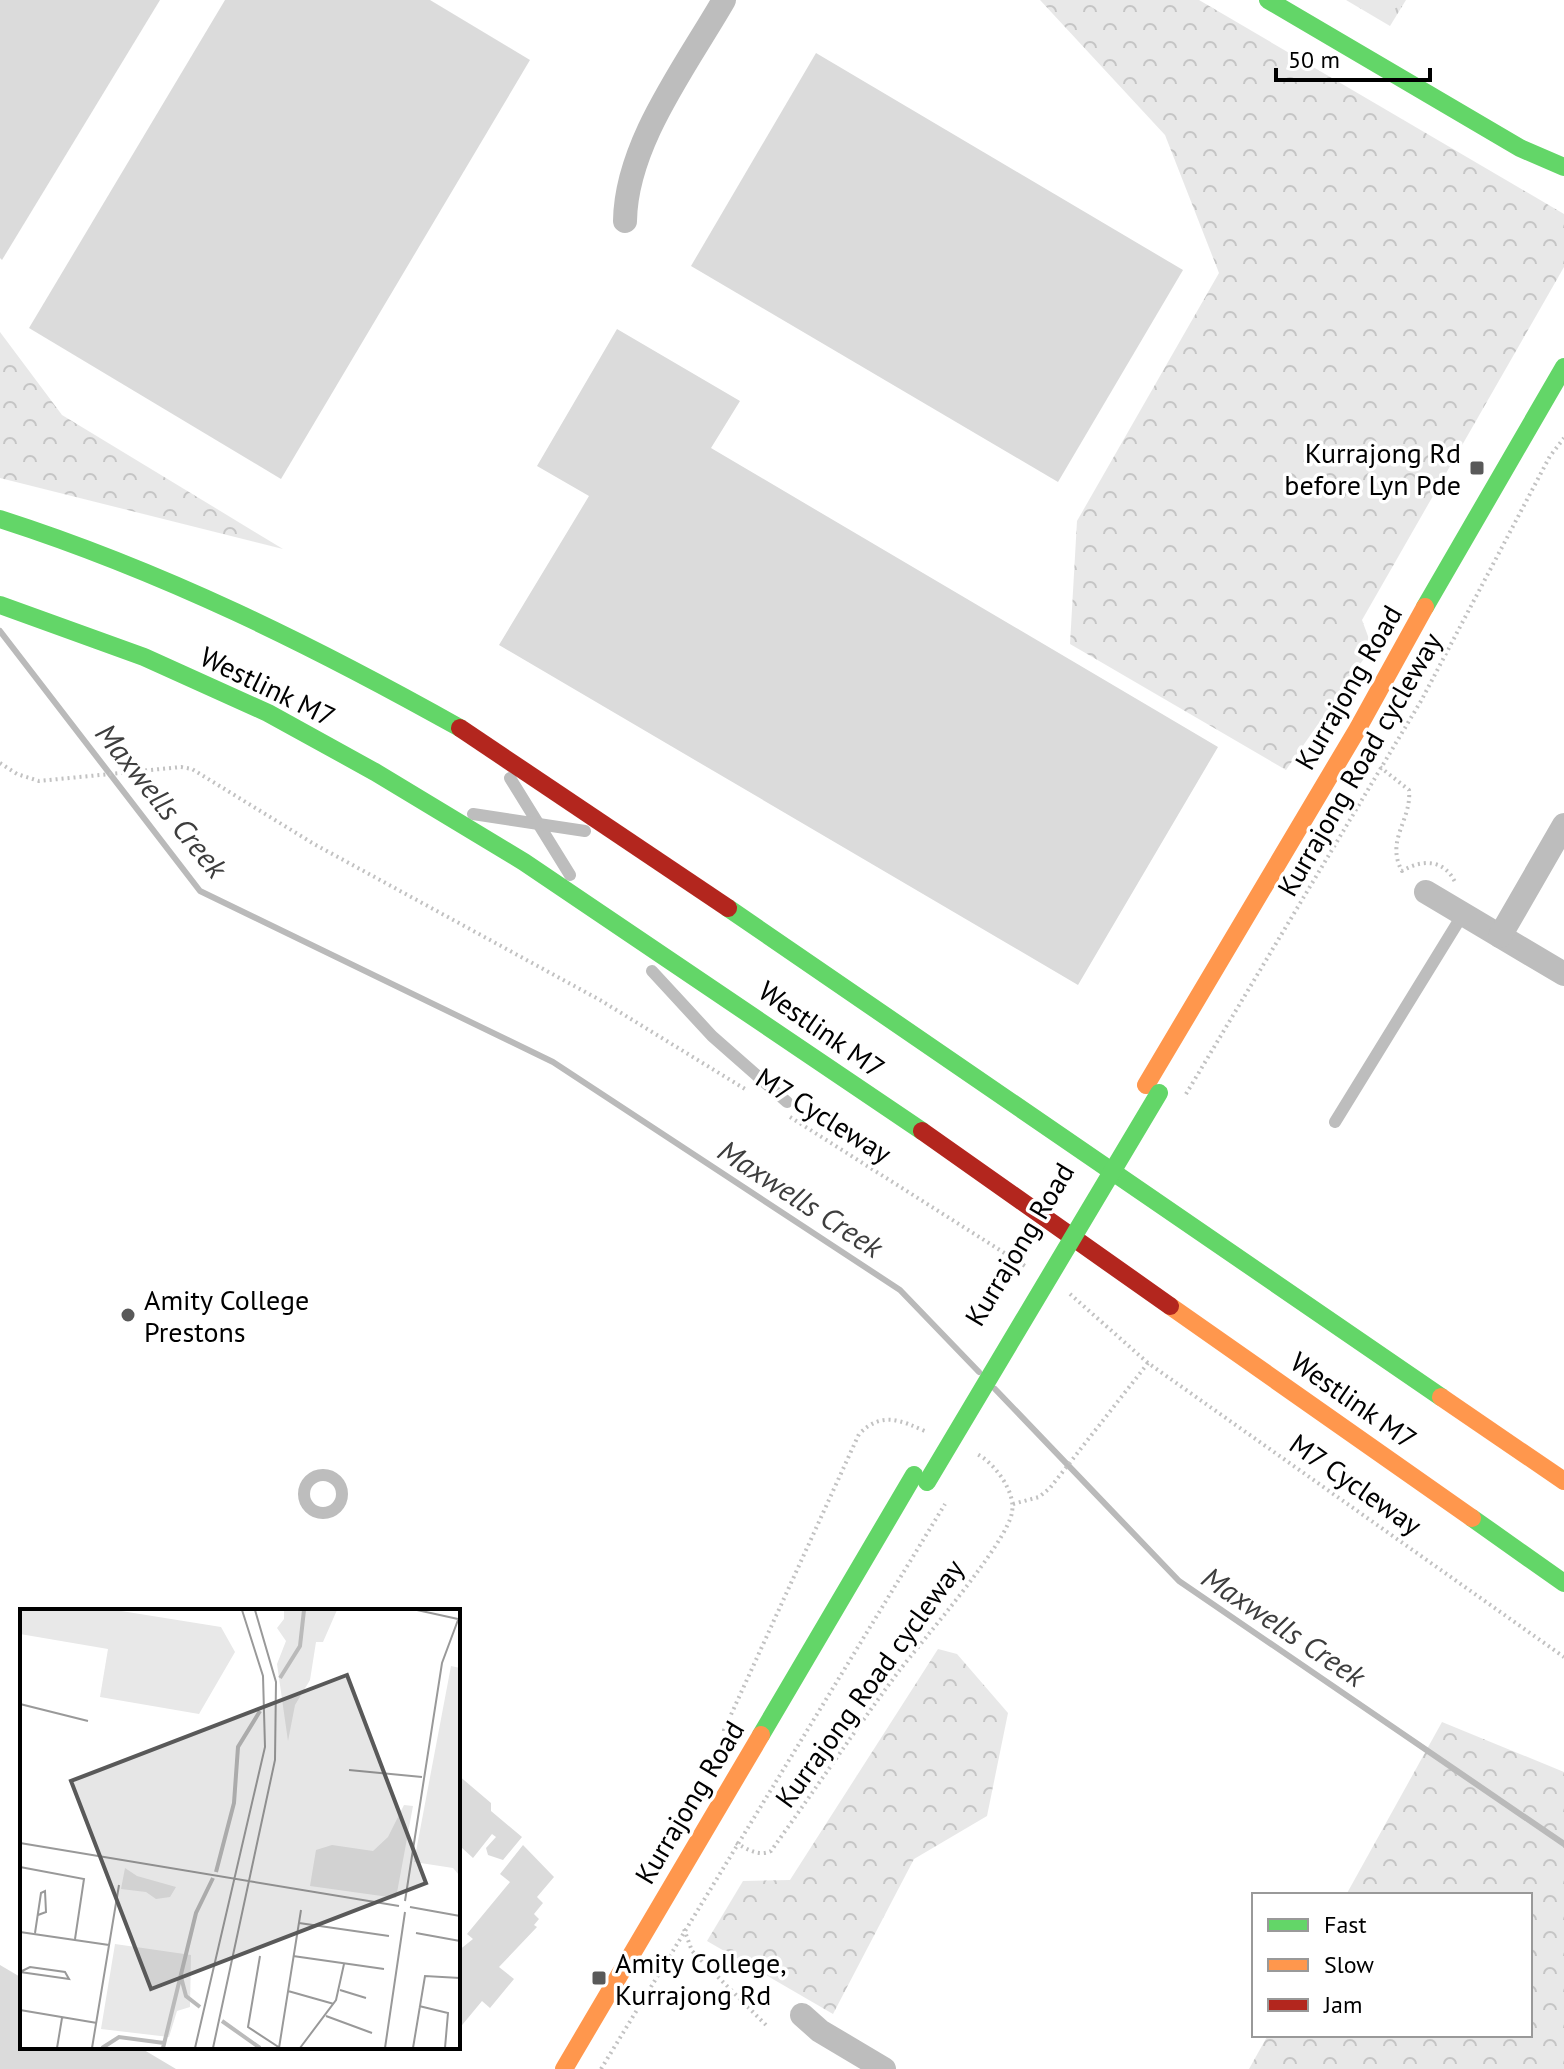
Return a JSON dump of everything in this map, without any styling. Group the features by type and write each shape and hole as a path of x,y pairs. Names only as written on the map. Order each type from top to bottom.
{"main road":[{"path":"1268,0 1498,136 1564,167"},
{"name":"Kurrajong Road","path":"564,2069 1152,1089 1499,474 1520,447 1564,367"},
{"name":"Westlink M7","path":"0,519 158,573 374,679 488,744 1564,1481"},
{"name":"Westlink M7","path":"0,605 144,657 268,713 438,809 591,905 1173,1306 1564,1583"},
{"path":"1159,1204 1291,1282 1564,1465"},
{"path":"1173,1306 1201,1318 1564,1563"},
{"name":"Kurrajong Road","path":"580,2069 921,1478"}],"street":[{"path":"625,221 625,196 645,139 724,0"},
{"path":"1500,936 1564,825"},
{"path":"1426,892 1564,974"},
{"path":"802,2015 820,2031 884,2069"}],"lane":[{"path":"488,744 591,905 712,1036 783,1106"},
{"path":"438,809 538,821 630,841"},
{"path":"1335,1122 1463,914"}],"path":[{"name":"Kurrajong Road cycleway","path":"1179,1105 1421,701 1550,456 1564,438"},
{"name":"M7 Cycleway","path":"0,763 17,774 39,781 181,767 192,769 314,844 515,951 752,1094"},
{"path":"1380,767 1409,790 1410,800 1395,850 1402,871 1423,861 1443,866 1458,890"},
{"name":"M7 Cycleway","path":"783,1106 1027,1267"},
{"name":"M7 Cycleway","path":"1062,1288 1088,1307 1124,1344 1148,1363 1564,1657"},
{"name":"Kurrajong Road cycleway","path":"736,1843 754,1852 764,1854 771,1851 897,1673 1001,1538 1013,1504 1029,1500 1050,1488 1148,1363"},
{"name":"Kurrajong Road cycleway","path":"601,2069 950,1496"},
{"path":"684,1929 692,1951 767,2026"}],"green space":[{"path":"1040,0 1199,0 1564,214 1564,267 1362,620 1372,647 1286,770 1070,644 1077,521 1219,273 1165,135"},
{"path":"1346,0 1406,0 1390,26"},
{"path":"0,332 62,415 283,549 0,478"},
{"path":"938,1649 957,1654 1008,1713 987,1816 914,1859 833,2014 707,1941 743,1881 790,1880"},
{"path":"1442,1722 1564,1772 1564,2069 1249,2069 1267,2037 1532,2037 1532,1893 1347,1893"}],"building":[{"path":"0,0 160,0 2,260 0,258"},
{"path":"225,0 430,0 530,60 281,479 29,328"},
{"path":"816,53 1183,270 1058,482 691,266"},
{"path":"617,329 740,401 711,448 1218,747 1078,985 499,645 589,496 537,466"},
{"path":"460,1777 491,1803 491,1811 522,1837 503,1860 488,1855 486,1848 496,1837 492,1834 473,1858 461,1847"},
{"path":"523,1845 554,1877 537,1897 543,1903 534,1914 539,1919 534,1925 537,1927 499,1967 514,1979 490,2008 482,2001 460,2028 460,1949 473,1939 467,1934 510,1882 500,1874"},
{"path":"0,1965 20,1977 20,2049 142,2049 176,2069 0,2069"}],"waterway":[{"name":"Maxwells Creek","path":"0,631 200,891 553,1062 900,1290 979,1372"},
{"name":"Maxwells Creek","path":"995,1389 1179,1581 1564,1844"}],"traffic: fast":[{"path":"1268,0 1520,148 1564,167"},
{"path":"1425,607 1564,367"},
{"path":"0,519 178,586 292,639 460,728"},
{"path":"0,605 144,657 268,713 375,772 524,862 922,1131"},
{"path":"728,908 1441,1397"},
{"path":"927,1482 1159,1093"},
{"path":"761,1735 914,1475"},
{"path":"1472,1518 1564,1583"}],"traffic: slow":[{"path":"1146,1085 1357,730 1425,607"},
{"path":"1170,1306 1472,1518"},
{"path":"1441,1397 1564,1481"},
{"path":"564,2069 761,1735"}],"traffic: jam":[{"path":"460,728 728,908"},
{"path":"922,1131 1170,1306"}],"place":[{"name":"Kurrajong Rd before Lyn Pde","path":"1477,468"},
{"name":"Amity College Prestons","path":"128,1315"},
{"name":"Amity College, Kurrajong Rd","path":"599,1978"}]}
